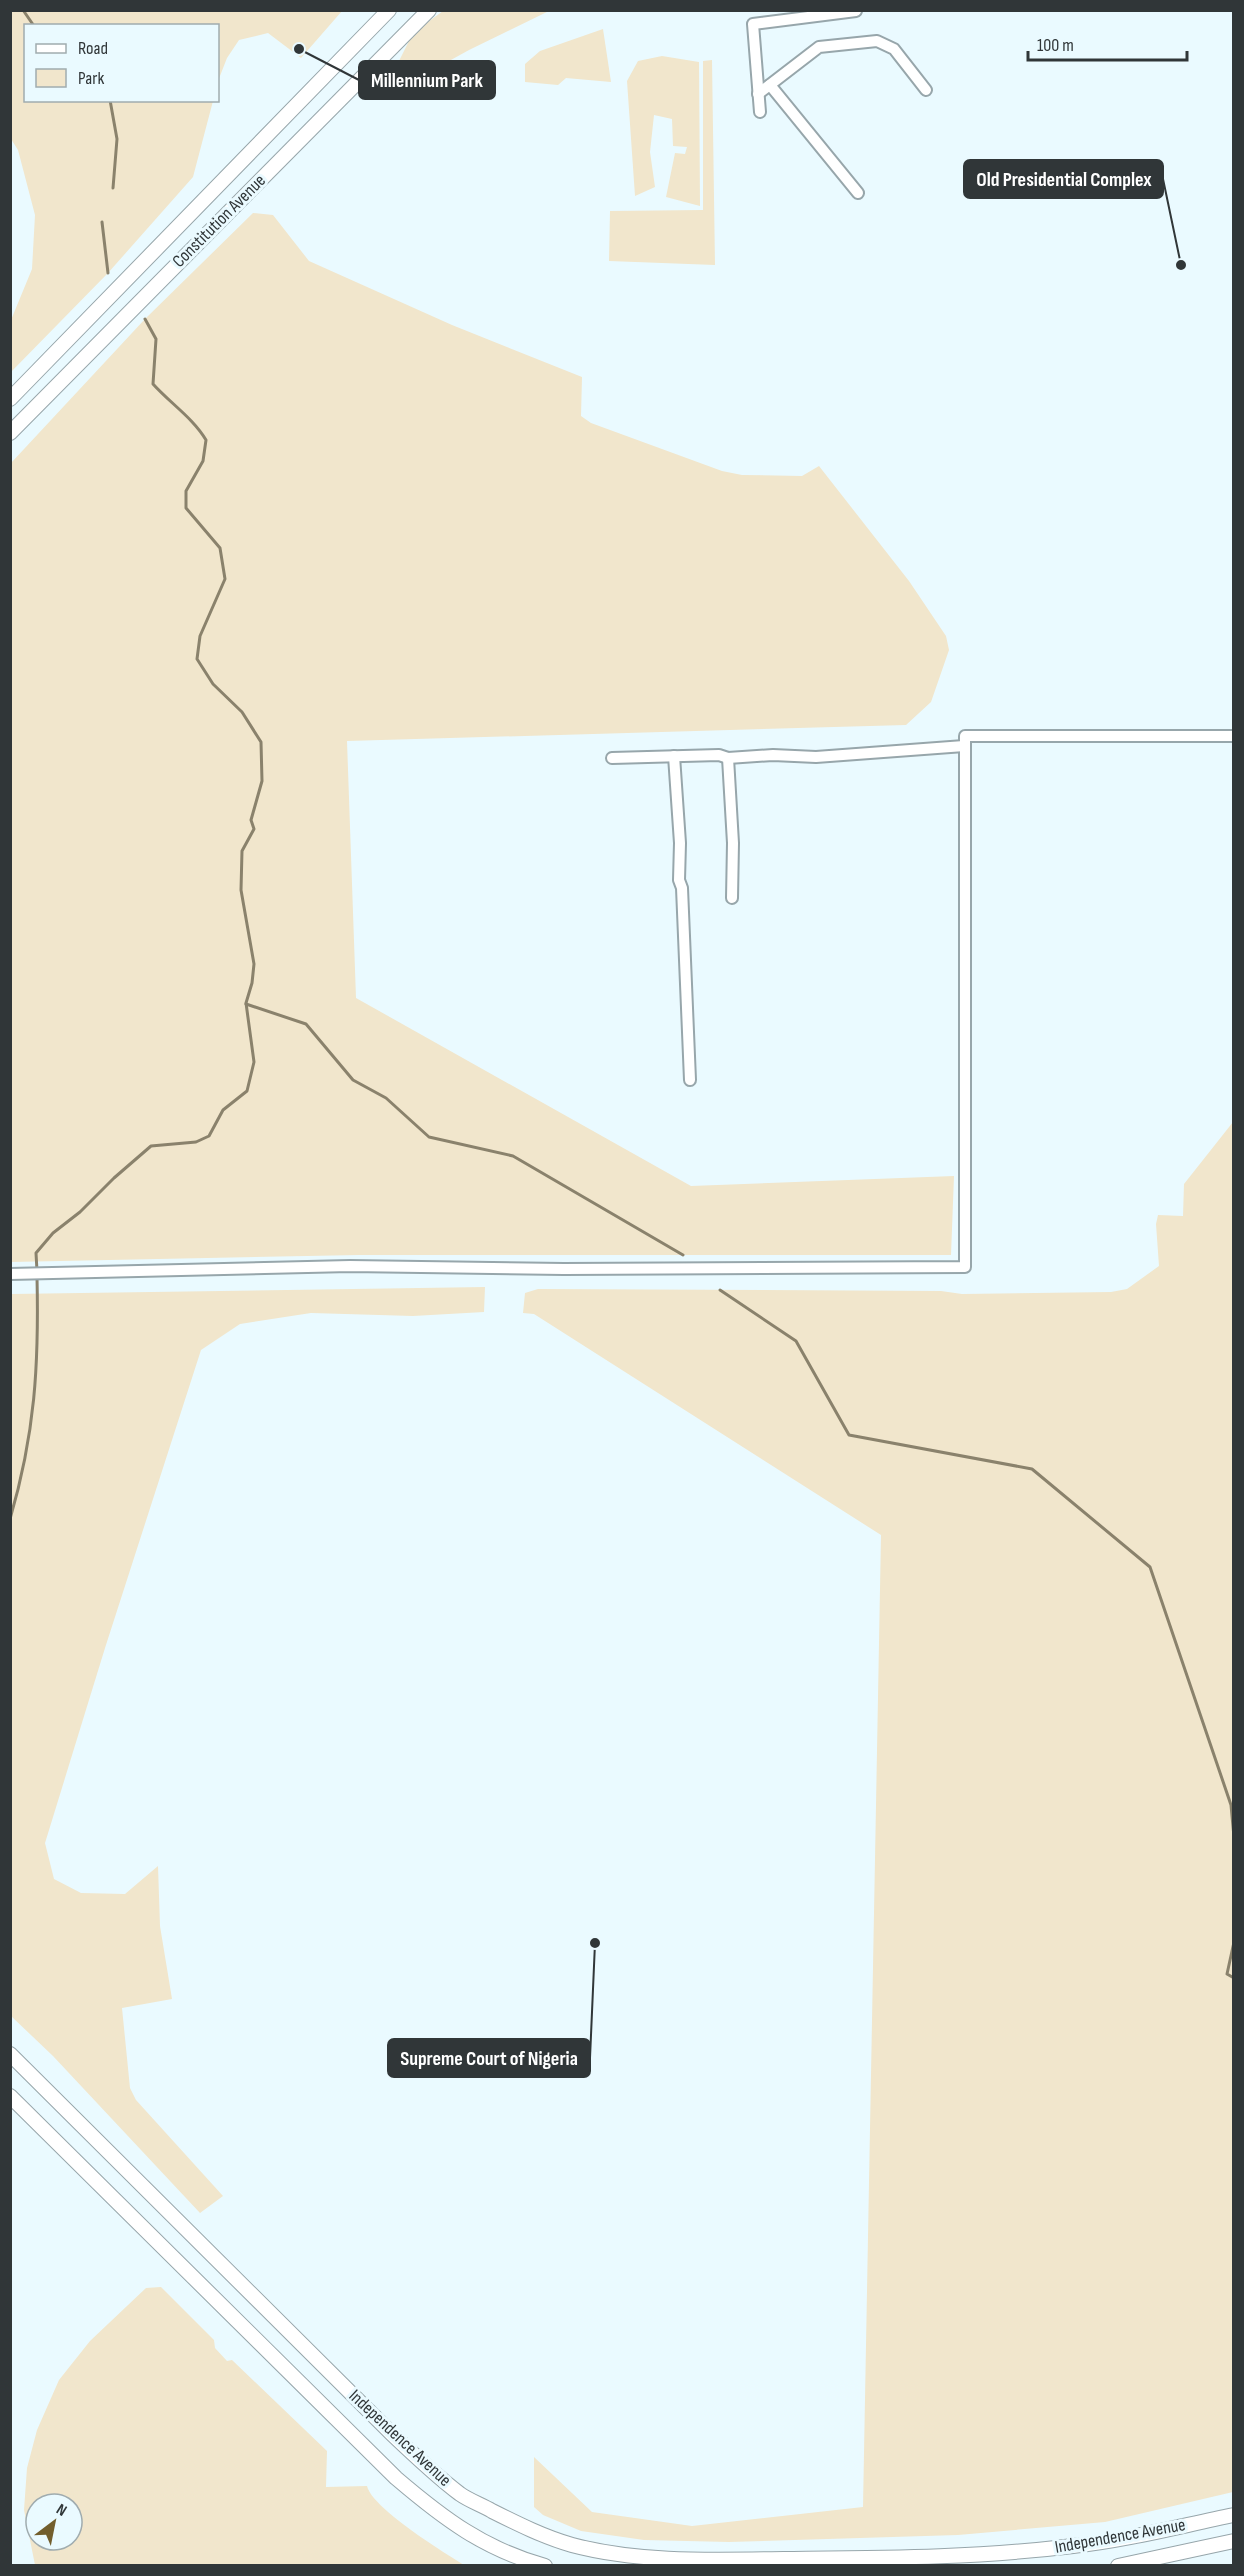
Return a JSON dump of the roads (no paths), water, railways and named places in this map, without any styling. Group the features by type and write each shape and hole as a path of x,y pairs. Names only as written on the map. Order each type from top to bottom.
{"main road":[{"name":"Constitution Avenue","path":"10,399 389,10"},
{"name":"Constitution Avenue","path":"10,432 429,10"},
{"name":"Independence Avenue","path":"10,2054 429,2468 462,2495 515,2523 544,2535 593,2549 648,2557 904,2558 1002,2554 1076,2546 1163,2531 1233,2515"},
{"name":"Independence Avenue","path":"10,2096 396,2478 439,2515 480,2541 545,2565"},
{"name":"Independence Avenue","path":"1118,2565 1233,2541"}],"street":[{"path":"760,112 753,24 856,11"},
{"path":"758,94 819,47 878,41 894,49 926,90"},
{"path":"770,85 858,193"},
{"path":"10,1274 423,1266 564,1269 965,1267 964,736 1233,736"},
{"path":"612,758 719,755 728,758 773,755 816,757 964,746"},
{"path":"674,756 690,1080"},
{"path":"728,758 733,843 732,898"}],"waterway":[{"path":"23,10 33,24"},
{"path":"110,102 117,139 113,188"},
{"path":"102,222 108,273"},
{"path":"37,1271 36,1253 53,1233 80,1212 151,1146 196,1142 209,1136 223,1110 247,1091 254,1062 246,1003 252,983 254,964 241,890 242,851 254,829 251,820 262,781 261,742 242,712 213,684 197,659 200,636 225,579 220,548 186,508 186,491 203,461 206,440 188,418 153,384 156,339 145,319"},
{"path":"246,1004 306,1024 353,1080 386,1098 429,1137 513,1156 683,1255"},
{"path":"10,1519 25,1458 34,1399 37,1277"},
{"path":"720,1290 796,1341 849,1435 1032,1469 1150,1567 1231,1805 1234,1837"},
{"path":"1234,1942 1227,1974 1234,1978"}],"place":[{"name":"Millennium Park","path":"299,49"},
{"name":"Old Presidential Complex","path":"1181,265"},
{"name":"Supreme Court of Nigeria","path":"595,1943"}]}
